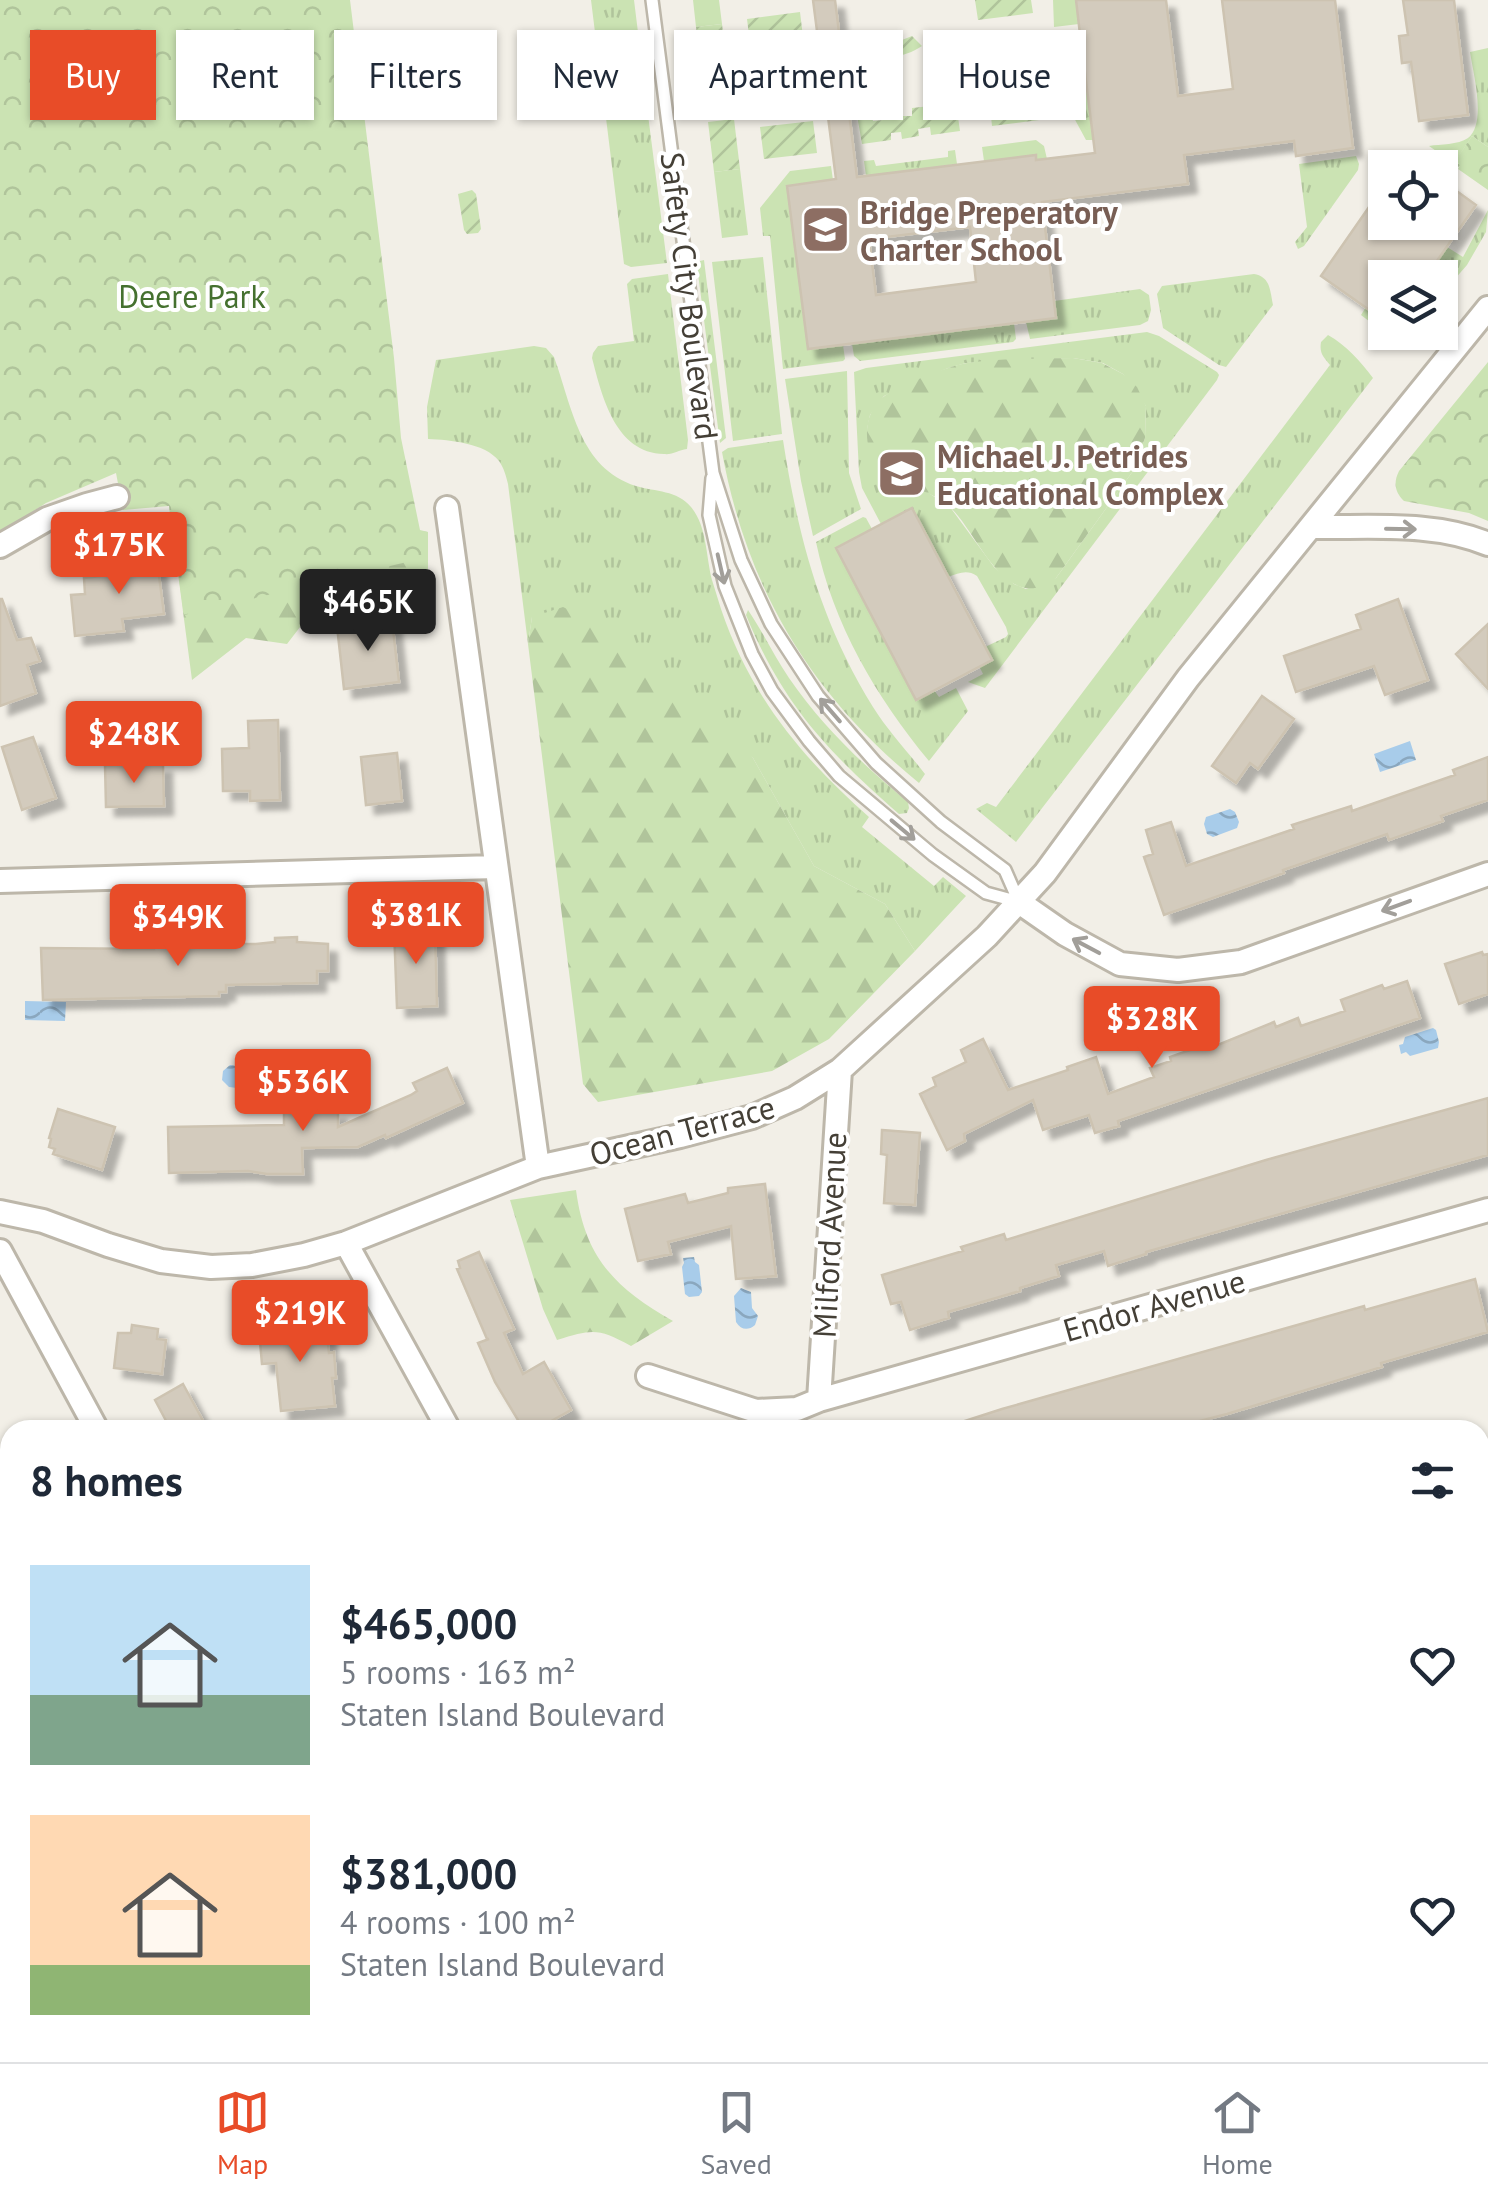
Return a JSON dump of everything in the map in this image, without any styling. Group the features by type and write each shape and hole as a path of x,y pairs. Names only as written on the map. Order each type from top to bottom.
{"street":[{"name":"Ocean Terrace","path":"0,1212 43,1221 161,1261 252,1265 346,1243 538,1167 752,1117 795,1098 840,1070 1020,902 1188,678 1488,308"},
{"path":"0,546 47,519 117,498"},
{"path":"446,508 538,1167"},
{"path":"1312,527 1428,529 1488,544"},
{"path":"0,881 495,867"},
{"path":"1020,902 1065,934 1120,964 1178,970 1240,962 1488,874"},
{"name":"Milford Avenue","path":"819,1400 840,1070"},
{"name":"Endor Avenue","path":"648,1376 756,1411 796,1408 1488,1210"},
{"path":"346,1243 443,1420"},
{"path":"0,1251 92,1420"}],"lane":[{"name":"Safety City Boulevard","path":"652,0 713,473 740,560 771,624 818,696 876,763 940,822 1005,870 1020,902"},
{"name":"Safety City Boulevard","path":"713,473 709,515 725,586 752,654 772,690 809,741 853,788 933,855 986,893 1020,902"}],"green space":[{"name":"Deere Park","path":"0,0 350,0 354,30 334,30 334,120 365,120 401,438 420,530 428,532 428,557 184,615 169,506 123,510 116,473 46,503 0,533"},
{"path":"591,0 634,0 638,30 595,30"},
{"path":"693,0 719,0 722,24 696,27"},
{"path":"975,0 1031,0 1033,13 978,20"},
{"path":"1053,0 1076,0 1079,24 1054,27"},
{"path":"800,12 802,30 748,30 747,19"},
{"path":"722,24 723,30 696,30 696,27"},
{"path":"912,36 922,46 903,54 903,40"},
{"path":"1488,48 1488,147 1472,136 1458,157 1458,150 1435,150 1429,146 1459,142 1474,131 1478,110 1470,52"},
{"path":"1086,86 1093,140 1086,140 1075,120 1086,120"},
{"path":"923,107 923,120 958,120 960,131 931,135 930,127 918,129 919,136 902,139 901,132 891,133 891,140 862,144 858,120 903,120 903,116 912,116 912,108"},
{"path":"606,120 649,120 667,263 631,267 624,264"},
{"path":"734,120 740,169 714,172 708,122"},
{"path":"991,120 1039,120 992,126"},
{"path":"813,121 817,153 764,159 760,127"},
{"path":"1472,136 1488,147 1488,190 1458,169 1458,157"},
{"path":"1036,140 1044,146 1047,159 1036,160 1035,155 984,161 982,147"},
{"path":"955,150 957,164 866,176 864,161 874,160 876,166 948,157 948,151"},
{"path":"1356,156 1358,170 1298,249 1295,242 1307,227 1299,164"},
{"path":"831,166 833,180 787,186 808,349 843,345 845,359 783,369 770,236 763,236 760,208 790,171"},
{"path":"740,169 748,235 722,238 714,172"},
{"path":"472,190 481,229 467,234 458,194"},
{"path":"1488,210 1486,232 1458,275 1458,260 1438,260 1447,247 1463,257"},
{"path":"763,257 782,434 733,441 712,262"},
{"path":"704,260 726,438 720,443 697,266"},
{"path":"668,274 688,440 687,449 667,454 647,451 622,433 606,405 592,358 598,346 634,341 627,284 632,279"},
{"path":"1254,274 1267,281 1273,305 1226,367 1163,328 1157,294 1162,286"},
{"path":"1140,289 1149,295 1151,310 1148,321 1140,325 1030,339 1026,322 1055,318 1054,301"},
{"path":"1014,323 1013,342 860,361 854,356 852,344"},
{"path":"1147,332 1219,375 985,688 968,682 983,674 979,666 985,647 1008,634 977,576 966,572 948,577 881,524 862,488 854,372","holes":["1073,358 1103,363 1123,374 1146,406 1145,438 1133,471 1056,578 1026,589 994,567 950,507 893,478 867,429 870,415 884,396 948,368 966,363"]},
{"path":"1328,335 1353,354 1373,378 1016,842 976,809 987,803 996,807 1330,365 1321,350 1321,342"},
{"path":"534,346 546,348 554,357 580,433 602,465 636,486 666,492 691,507 703,532 712,580 733,640 780,723 821,771 869,817 862,827 934,886 943,877 966,896 915,951 885,904 814,866 753,758 532,617 528,644 504,469 493,455 476,446 428,439 427,407 436,360"},
{"path":"1073,358 1102,363 1137,387 1146,406 1145,438 1133,471 1056,578 1038,587 1022,587 995,568 951,508 882,470 868,445 869,419 876,404 889,393 948,368 993,360"},
{"path":"1488,362 1488,521 1469,513 1404,501 1396,487 1399,471"},
{"path":"847,371 849,473 861,509 813,536 785,379"},
{"path":"783,440 804,545 826,611 873,707 925,774 919,783 846,713 816,676 789,636 748,549 722,452"},
{"path":"169,505 428,532 428,573 339,593 317,605 287,644 246,638 192,680"},
{"path":"863,517 872,529 837,549 915,699 934,690 939,697 956,688 968,711 929,761 891,711 859,658 824,572 816,542"},
{"path":"563,607 621,635 753,758 814,866 885,904 915,951 829,1039 772,1071 598,1102 583,1084 528,644 532,617"},
{"path":"748,610 802,696 844,744 908,802 907,813 899,814 873,791 809,725 760,647 746,615"},
{"path":"576,1190 587,1235 606,1269 635,1296 673,1321 631,1346 595,1332 557,1340 543,1309 510,1200"}],"water":[{"path":"1410,741 1416,760 1380,772 1374,754"},
{"path":"1230,809 1239,822 1237,828 1213,837 1207,834 1206,817"},
{"path":"25,1001 66,1002 65,1021 25,1020"},
{"path":"1433,1028 1438,1048 1410,1056 1406,1052 1401,1054 1399,1045 1405,1037"},
{"path":"230,1065 240,1068 250,1079 256,1093 251,1101 243,1099 237,1088 222,1080 223,1071"},
{"path":"694,1257 699,1265 702,1292 689,1297 685,1294 683,1258"},
{"path":"741,1288 751,1292 752,1308 758,1316 755,1325 747,1329 736,1322 734,1296"}],"building":[{"path":"813,0 835,0 839,30 817,30"},
{"path":"1076,0 1166,0 1178,96 1233,89 1222,0 1335,0 1353,148 1296,156 1294,141 1184,155 1188,184 1042,202 1056,318 808,349 787,186 836,179 828,120 850,120 857,177 1036,155 1036,160 1095,153 1086,81 1086,30 1080,30","holes":["970,227 976,282 876,295 869,239"]},
{"path":"1403,0 1454,0 1468,115 1419,121 1411,62 1402,63 1399,36 1408,35"},
{"path":"1458,192 1476,205 1458,231"},
{"path":"1368,208 1368,240 1452,240 1438,260 1368,260 1368,309 1321,276"},
{"path":"912,508 992,660 916,700 836,548"},
{"path":"156,553 164,614 122,619 124,631 75,636 71,595 85,594 84,578 126,573 124,557"},
{"path":"0,599 17,640 31,638 40,661 27,665 36,693 0,706"},
{"path":"1398,599 1428,680 1385,695 1374,666 1296,692 1284,656 1361,629 1356,615"},
{"path":"392,620 399,682 344,689 337,626"},
{"path":"1488,624 1488,689 1456,654"},
{"path":"1262,696 1294,719 1258,769 1250,763 1236,783 1212,766"},
{"path":"278,720 280,800 250,801 250,791 223,791 222,749 249,748 248,721"},
{"path":"33,737 56,798 22,810 2,747"},
{"path":"397,753 402,801 366,805 361,757"},
{"path":"1488,757 1488,800 1441,816 1443,821 1389,840 1387,834 1164,915 1144,857 1153,854 1146,830 1171,822 1186,866 1294,829 1292,825 1351,806 1352,811 1455,775 1453,770"},
{"path":"163,764 164,806 106,807 105,765"},
{"path":"435,926 437,1006 397,1008 394,928"},
{"path":"297,937 297,942 328,944 328,971 317,971 317,983 226,985 226,992 219,992 219,996 43,1000 41,948 154,949 154,943 256,944"},
{"path":"1482,952 1488,954 1488,994 1459,1004 1445,964"},
{"path":"1407,981 1420,1018 1118,1121 1119,1126 1095,1133 1089,1115 1043,1130 1033,1100 964,1134 965,1141 947,1150 920,1094 936,1086 933,1078 966,1062 961,1050 983,1039 1008,1090 1096,1057 1108,1094 1154,1077 1150,1068 1171,1061 1170,1057 1207,1044 1208,1049 1274,1022 1276,1027 1298,1018 1301,1026 1345,1011 1341,1000 1382,985 1384,989"},
{"path":"447,1068 463,1103 358,1147 302,1148 303,1174 169,1173 168,1127 284,1125 284,1112 338,1111 338,1127 411,1095 417,1091 413,1083"},
{"path":"1488,1098 1488,1155 1108,1266 1104,1251 1056,1265 1059,1276 948,1312 949,1318 910,1330 901,1302 891,1304 882,1275 963,1251 961,1247 1004,1234 1006,1240 1266,1160"},
{"path":"58,1109 115,1127 102,1170 53,1154 55,1149 49,1147 49,1138"},
{"path":"882,1130 920,1133 915,1205 884,1203 887,1155 881,1154"},
{"path":"765,1184 776,1276 736,1279 731,1226 668,1242 671,1254 638,1261 625,1209 685,1194 688,1203 728,1193 728,1188"},
{"path":"479,1252 514,1329 504,1333 523,1374 544,1362 571,1410 553,1420 518,1420 478,1343 489,1339 457,1269 458,1261"},
{"path":"1475,1279 1488,1332 1204,1420 968,1420 1364,1306 1365,1310"},
{"path":"300,1321 304,1330 326,1327 329,1353 334,1352 335,1406 281,1411 276,1363 262,1364 259,1330 275,1328 275,1323"},
{"path":"132,1325 158,1329 157,1339 166,1340 162,1374 114,1368 118,1333 131,1333"},
{"path":"183,1384 203,1420 166,1420 155,1400"}],"place":[{"name":"Bridge Preperatory Charter School","path":"825,230"},
{"name":"Michael J. Petrides Educational Complex","path":"902,474"}]}
